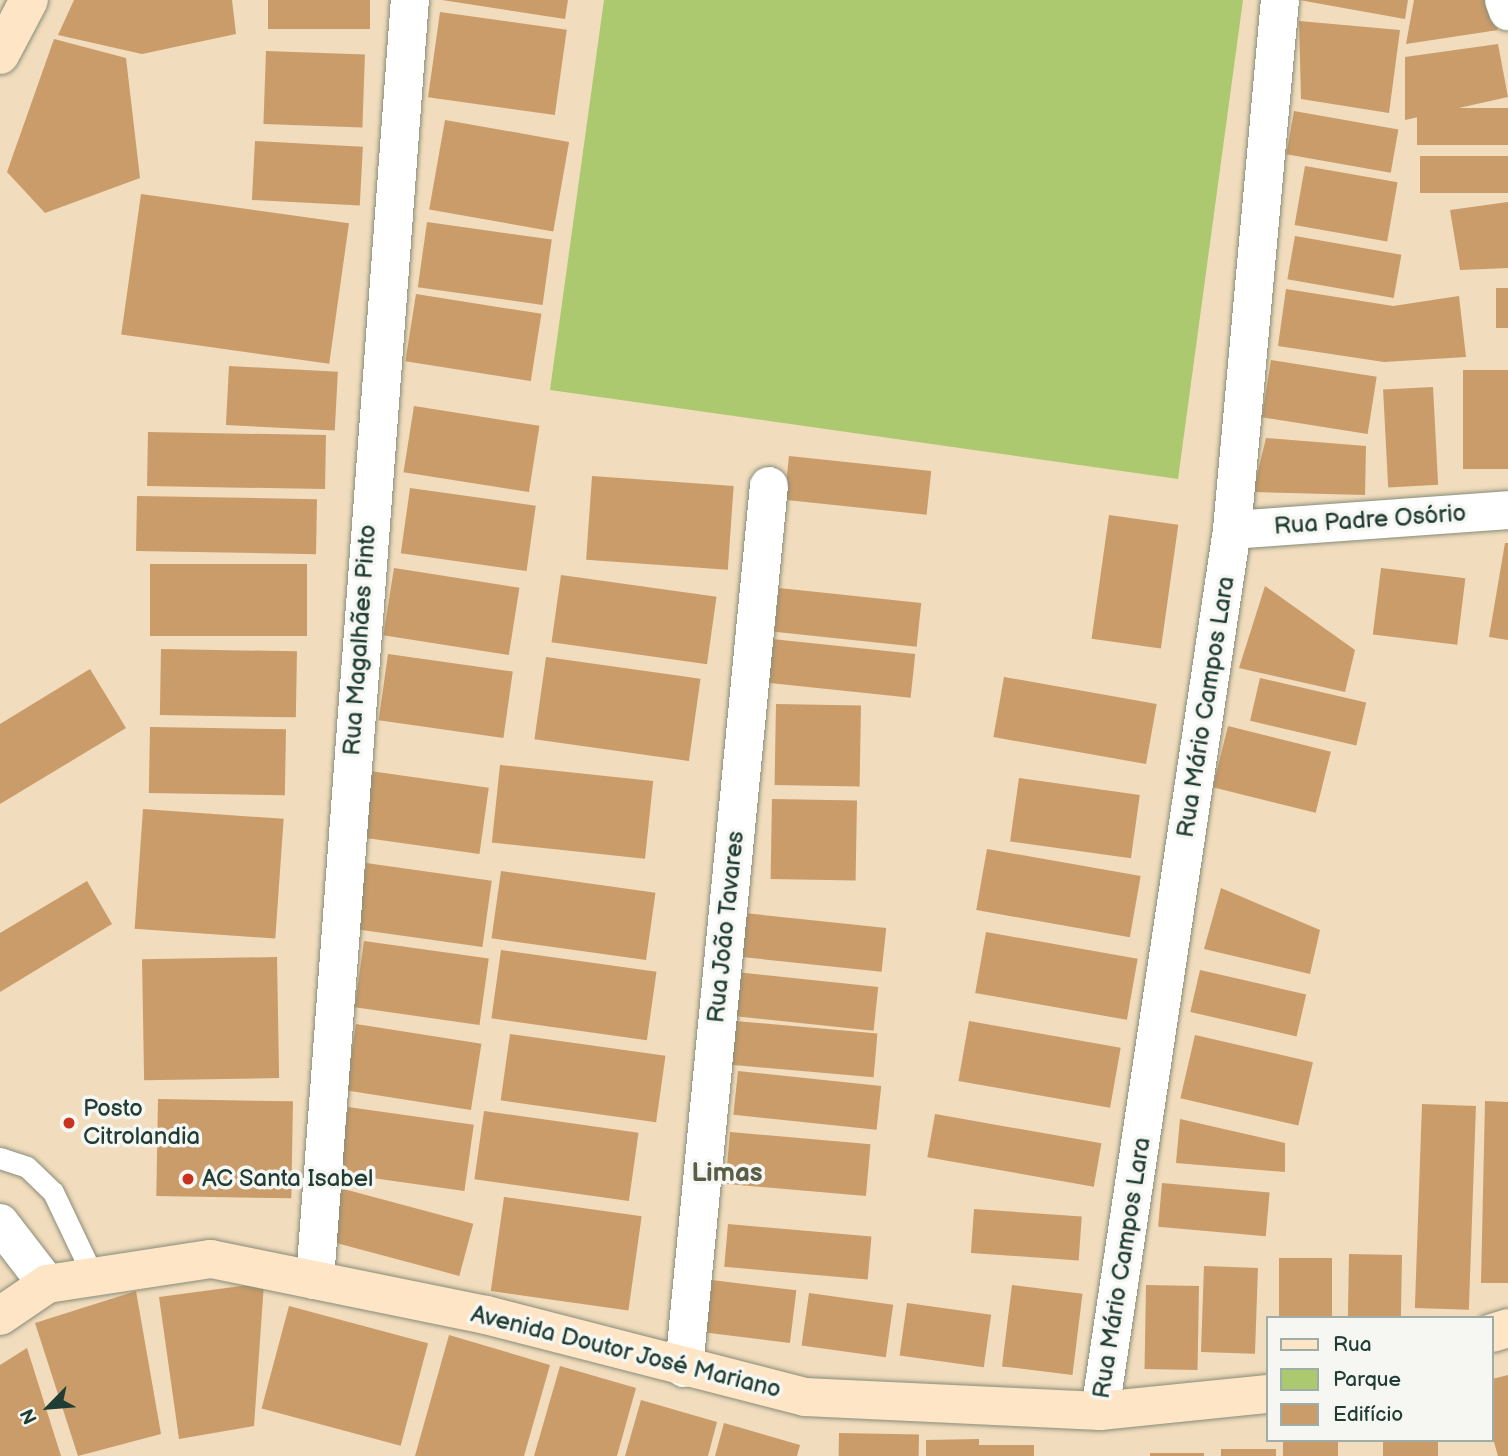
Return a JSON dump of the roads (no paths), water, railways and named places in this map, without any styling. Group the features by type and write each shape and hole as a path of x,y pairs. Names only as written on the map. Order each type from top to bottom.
{"street":[{"path":"0,55 29,0"},
{"name":"Rua Magalhães Pinto","path":"315,1280 410,0"},
{"name":"Rua Mário Campos Lara","path":"1100,1411 1233,530 1280,0"},
{"path":"1504,0 1508,11"},
{"name":"Rua João Tavares","path":"684,1368 769,486"},
{"name":"Rua Padre Osório","path":"1233,530 1508,510"},
{"path":"0,1223 47,1284"},
{"name":"Avenida Doutor José Mariano","path":"0,1316 47,1284 211,1259 486,1315 805,1397 1100,1411 1266,1394"}],"lane":[{"path":"0,1158 27,1167 53,1192 93,1276"}],"place":[{"name":"Posto Citrolandia","path":"69,1123"},
{"name":"AC Santa Isabel","path":"188,1179"}],"district":[{"name":"Limas","path":"727,1174"}]}
